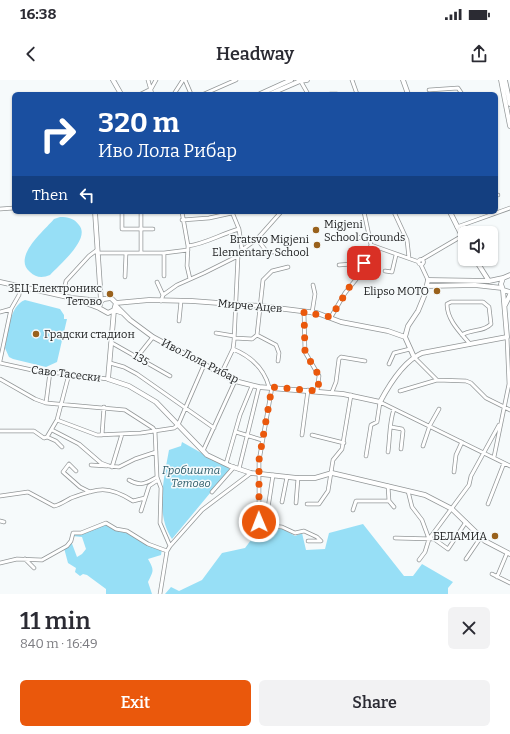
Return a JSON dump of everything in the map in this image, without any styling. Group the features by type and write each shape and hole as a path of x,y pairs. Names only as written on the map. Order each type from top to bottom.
{"street":[{"path":"113,80 119,92"},
{"path":"148,80 151,92"},
{"path":"145,92 150,89 156,80"},
{"path":"175,92 184,80 190,92"},
{"path":"209,92 236,80"},
{"path":"264,92 291,80"},
{"path":"300,80 307,92"},
{"path":"274,92 300,80 307,80"},
{"path":"352,80 356,92"},
{"path":"403,80 407,92"},
{"path":"501,80 510,126"},
{"path":"505,80 510,104"},
{"path":"429,90 458,88 461,92"},
{"path":"0,209 12,207"},
{"path":"498,212 510,208"},
{"path":"95,214 101,301 99,308"},
{"path":"122,214 122,229 153,229"},
{"path":"140,214 141,252"},
{"path":"182,214 188,248 190,279"},
{"path":"182,220 208,218 224,214"},
{"path":"233,214 238,229 242,250"},
{"path":"161,300 163,295 177,285 238,256 242,250 257,239 279,214"},
{"path":"331,317 364,263 371,246 364,214"},
{"path":"395,214 405,234 409,258"},
{"path":"451,214 458,230"},
{"path":"456,227 493,214"},
{"path":"63,296 66,281 89,256 97,252 164,253 198,245 222,234 238,229"},
{"path":"357,238 369,236"},
{"path":"422,263 427,257 458,238"},
{"path":"257,239 266,252 288,252"},
{"path":"371,246 422,263"},
{"path":"125,277 126,253"},
{"path":"164,253 164,276"},
{"path":"385,271 392,272 396,255"},
{"path":"221,374 233,349 238,256"},
{"path":"339,265 364,263"},
{"path":"422,263 428,280 427,286 420,307 408,326 405,337 414,357 436,380"},
{"path":"479,266 489,281"},
{"path":"216,333 252,339 257,335 263,280 272,271 288,267"},
{"path":"428,280 489,281 510,275"},
{"path":"420,560 425,552 428,538 452,509 469,485 471,476 499,425 509,396 505,309 501,284 503,278"},
{"path":"464,280 464,286"},
{"path":"0,282 20,288 72,298 101,301 108,298"},
{"path":"157,282 163,295"},
{"path":"312,313 315,294 313,285"},
{"path":"427,286 464,286 503,289 510,293 507,298 505,309"},
{"path":"0,362 11,309 19,295 20,288"},
{"path":"100,290 116,304 123,314"},
{"path":"72,298 108,313 114,310"},
{"name":"Мирче Ацев","path":"116,304 161,300 181,300 261,306 331,317 341,322 388,331 405,337"},
{"path":"179,321 181,300"},
{"path":"462,335 468,331 487,328 491,324 489,307 483,302 451,302 447,304 449,317 462,335 470,344"},
{"path":"108,379 114,310 116,304"},
{"path":"0,312 11,309"},
{"path":"114,310 123,314"},
{"path":"304,312 305,352 319,376 318,391"},
{"name":"Иво Лола Рибар","path":"123,314 153,337 234,381 259,387 332,392 380,402"},
{"path":"257,335 276,345 279,353 278,361"},
{"path":"137,357 153,337"},
{"path":"366,456 369,432 372,423 377,422 380,402 386,391 414,357 422,353 507,337"},
{"name":"135","path":"112,343 170,376"},
{"path":"233,349 253,360 271,387 262,440 259,524 282,526 295,533 304,531 317,537 321,541 308,541"},
{"path":"389,364 394,353 410,349"},
{"path":"332,392 336,382 339,359 341,357 365,361"},
{"name":"Саво Тасески","path":"0,362 50,372 108,379 129,386 145,395 166,411 203,451 226,464 239,469 251,473 298,478 315,478 332,473"},
{"path":"110,363 124,367 137,374 214,428"},
{"path":"57,420 93,434 102,435 170,429 178,425 204,365"},
{"path":"46,403 50,372"},
{"path":"47,437 57,420 69,374"},
{"path":"0,379 35,399 46,403 125,410 133,414 155,431 158,479 161,488 160,523 170,546"},
{"path":"400,391 436,380 466,381 471,383 486,398 510,410"},
{"path":"203,451 234,381"},
{"path":"226,464 243,406 252,386"},
{"path":"239,469 259,387"},
{"path":"302,435 308,390"},
{"path":"307,504 319,504 325,498 328,491 333,460 340,454 344,443 351,395"},
{"path":"380,402 430,425 510,466"},
{"path":"102,435 104,407"},
{"path":"388,452 391,427 390,419 394,409"},
{"path":"423,446 430,425 439,409"},
{"path":"494,458 499,425"},
{"path":"391,427 402,429 403,431 401,449"},
{"path":"0,431 30,430 44,438 47,437 56,441 62,447"},
{"path":"52,430 79,444 101,463 110,466"},
{"path":"236,432 262,440"},
{"path":"110,466 122,434"},
{"path":"312,435 344,443"},
{"path":"454,472 456,455 462,442"},
{"path":"90,465 121,466 135,459 156,452"},
{"path":"488,504 504,463"},
{"path":"76,471 69,464 63,472 80,487 90,492"},
{"path":"212,492 234,467"},
{"path":"160,594 167,551 170,546 202,510 251,473"},
{"path":"332,473 408,490 424,495 452,509 490,544 509,553 497,577"},
{"path":"268,508 274,475"},
{"path":"282,502 287,477"},
{"path":"296,503 298,478"},
{"path":"129,480 134,484 145,485 158,479"},
{"path":"141,511 149,486 158,479"},
{"path":"388,486 389,501 394,507"},
{"path":"0,496 28,492 54,506 90,492 111,489 133,500 145,498"},
{"path":"408,490 412,507 422,520 428,538"},
{"path":"353,510 356,501 389,501"},
{"path":"395,538 434,539 449,548 466,522"},
{"path":"0,564 25,559 42,560 67,546 71,541 73,533 80,533 106,523 116,529 127,531 148,544 167,551"},
{"path":"466,559 481,537"},
{"path":"25,559 34,568"},
{"path":"492,574 510,583"}],"green space":[{"path":"60,217 71,218 75,221 82,231 81,237 73,251 50,275 45,277 37,276 30,272 25,266 27,252 37,237 54,219"},
{"name":"Градски стадион","path":"25,300 60,309 64,315 64,319 67,319 57,362 46,367 13,359 9,357 5,348 12,314 20,303"},
{"name":"Гробишта Тетово","path":"182,442 230,469 172,539 167,529 162,507 163,484 169,450 181,446"},
{"path":"105,523 162,549 161,555 148,559 152,566 152,573 148,582 152,594 106,594 106,589 87,575 83,574 80,576 75,572 76,568 68,563 64,548 71,541 77,557 86,549 82,537 72,536 73,534 81,533"},
{"path":"363,524 404,576 413,576 422,564 453,582 448,588 448,594 165,594 171,587 179,591 202,580 222,553 245,548 254,536 269,534 269,526 282,528 295,536 302,533 306,550 325,549 329,533"}],"place":[{"name":"Migjeni School Grounds","path":"316,230"},
{"name":"Bratsvo Migjeni Elementary School","path":"317,245"},
{"name":"Elipso MOTO","path":"437,291"},
{"name":"ЗЕЦ Електроникс Тетово","path":"110,294"},
{"name":"Градски стадион","path":"36,334"},
{"name":"БЕЛАМИА","path":"495,536"}],"route":[{"path":"259,522 259,460 272,387 318,391 319,376 306,357 305,352 304,312 317,313 331,317 348,289 358,277 364,263"}]}
